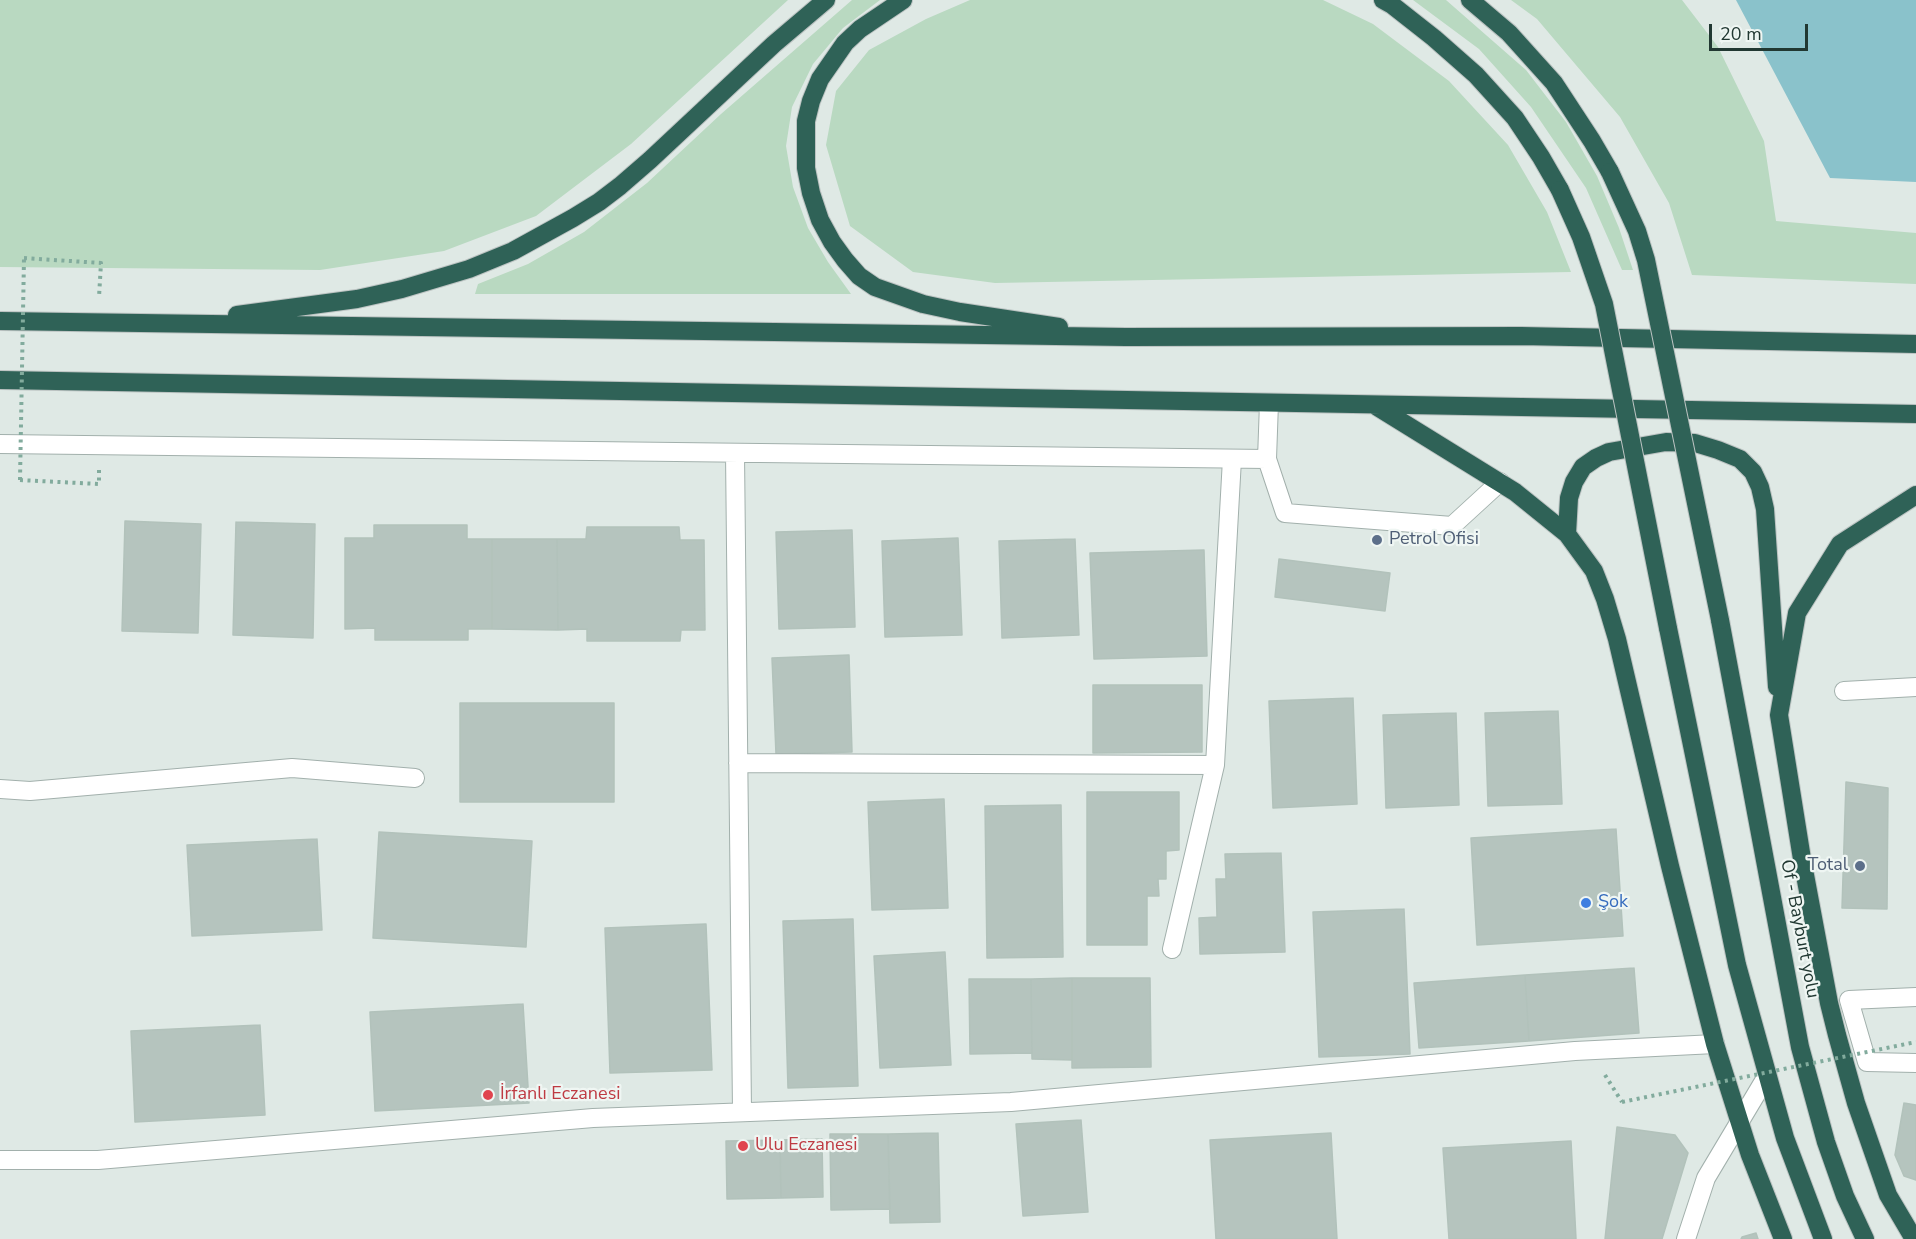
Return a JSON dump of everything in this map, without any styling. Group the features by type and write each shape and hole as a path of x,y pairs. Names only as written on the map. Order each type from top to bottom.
{"highway":[{"path":"168,324 298,308 391,292 435,281 513,251 573,218 620,186 774,44 826,0"},
{"path":"903,0 875,18 844,43 820,79 811,101 806,121 806,168 819,220 832,242 859,276 875,287 897,296 960,312 1126,337"},
{"path":"1383,0 1434,38 1476,75 1515,118 1560,190 1581,237 1604,304 1737,965 1785,1138 1823,1239"},
{"name":"Of - Bayburt yolu","path":"1470,0 1509,33 1554,83 1610,172 1637,231 1646,260 1720,620 1800,1047 1826,1142 1845,1196 1865,1239"},
{"path":"0,321 1126,337 1521,336 1916,344"},
{"path":"0,380 1916,414"},
{"path":"1374,405 1500,482 1538,510 1567,534 1594,571 1617,639 1670,866 1715,1044 1750,1155 1783,1239"},
{"path":"1567,534 1569,498 1574,482 1583,467 1610,452 1665,442 1695,443 1740,459 1753,472 1760,487 1765,509 1779,715 1802,859 1829,1003 1856,1103 1888,1196 1914,1239"},
{"path":"1779,715 1797,613 1840,544 1916,495"}],"street":[{"path":"1269,403 1267,459 1285,513 1452,526 1500,482"},
{"path":"0,444 1267,459"},
{"path":"735,453 742,1112"},
{"path":"1172,949 1215,765 1232,459"},
{"path":"1844,690 1916,687"},
{"path":"738,763 1215,765"},
{"path":"0,789 30,791 292,768 415,778"},
{"path":"1916,997 1849,1000 1867,1062 1916,1063"},
{"path":"0,1160 98,1160 593,1118 1011,1102 1575,1052 1715,1044"},
{"path":"1686,1239 1706,1178 1767,1076"}],"path":[{"path":"98,322 101,263 24,258 20,480 99,484"},
{"path":"1601,1070 1622,1102 1916,1042"}],"green space":[{"path":"0,0 788,0 631,144 536,216 444,251 320,270 0,267"},
{"path":"852,0 880,0 843,28 813,64 792,107 786,146 793,187 808,228 828,262 851,294 475,294 478,284 528,264 584,232 647,183 721,114"},
{"path":"970,0 1323,0 1373,24 1449,81 1508,145 1547,212 1571,272 995,283 913,272 850,226 826,145 836,91 869,50 926,19"},
{"path":"1413,0 1446,0 1526,70 1566,122 1597,176 1619,228 1633,270 1622,270 1586,188 1531,107 1479,49"},
{"path":"1511,0 1682,0 1718,47 1764,141 1776,221 1916,233 1916,284 1692,275 1669,203 1620,117 1537,19"}],"water":[{"path":"1736,0 1916,0 1916,182 1830,178"}],"building":[{"path":"125,521 201,524 198,633 122,631"},
{"path":"236,522 315,524 313,638 233,635"},
{"path":"374,525 467,525 467,539 492,539 492,629 468,629 468,640 375,640 375,628 345,629 345,538 374,538"},
{"path":"587,527 679,527 680,540 704,540 705,630 681,630 680,641 587,641 587,629 558,630 557,539 586,539"},
{"path":"852,530 855,627 779,629 776,532"},
{"path":"958,538 962,635 885,637 882,541"},
{"path":"492,539 557,539 558,630 492,629"},
{"path":"1075,539 1079,635 1002,638 999,541"},
{"path":"1204,550 1207,656 1094,659 1090,553"},
{"path":"1279,559 1390,573 1385,611 1275,597"},
{"path":"849,655 852,752 776,754 772,658"},
{"path":"1093,685 1202,685 1202,752 1093,753"},
{"path":"1353,698 1357,804 1273,808 1269,701"},
{"path":"460,703 614,703 614,802 460,802"},
{"path":"1558,711 1562,804 1488,806 1485,713"},
{"path":"1456,713 1459,805 1386,808 1383,715"},
{"path":"1846,782 1888,788 1887,909 1842,908"},
{"path":"1087,792 1179,792 1179,850 1166,851 1166,879 1158,879 1159,896 1147,896 1147,945 1087,945"},
{"path":"944,799 948,908 872,910 868,802"},
{"path":"1061,805 1063,957 987,958 985,806"},
{"path":"1616,829 1623,936 1477,945 1471,838"},
{"path":"379,832 532,841 526,947 373,938"},
{"path":"317,839 322,930 192,936 187,845"},
{"path":"1281,853 1285,952 1200,954 1199,918 1217,917 1216,879 1226,879 1225,854"},
{"path":"1404,909 1410,1054 1319,1057 1313,912"},
{"path":"853,919 858,1086 788,1088 783,921"},
{"path":"706,924 712,1070 610,1073 605,928"},
{"path":"945,952 951,1065 880,1068 874,956"},
{"path":"1634,968 1639,1033 1529,1041 1525,975"},
{"path":"1525,975 1529,1041 1419,1048 1414,983"},
{"path":"1072,978 1072,1060 1032,1059 1031,979"},
{"path":"1072,978 1150,978 1151,1067 1072,1068"},
{"path":"969,979 1031,979 1032,1053 970,1054"},
{"path":"523,1004 529,1103 375,1111 370,1012"},
{"path":"260,1025 265,1115 135,1122 131,1031"},
{"path":"1904,1103 1916,1105 1916,1180 1904,1176 1895,1155"},
{"path":"1081,1120 1088,1212 1023,1216 1016,1124"},
{"path":"1617,1127 1675,1135 1688,1153 1662,1239 1605,1239"},
{"path":"938,1133 940,1222 890,1223 888,1134"},
{"path":"1331,1133 1337,1239 1216,1239 1210,1140"},
{"path":"830,1134 888,1134 890,1209 831,1210"},
{"path":"822,1139 823,1197 781,1198 780,1140"},
{"path":"780,1140 781,1198 727,1199 726,1141"},
{"path":"1571,1141 1576,1239 1449,1239 1443,1148"},
{"path":"1756,1233 1758,1239 1741,1239 1742,1237"}],"place":[{"name":"Petrol Ofisi","path":"1377,540"},
{"name":"Total","path":"1860,866"},
{"name":"Şok","path":"1586,903"},
{"name":"İrfanlı Eczanesi","path":"488,1095"},
{"name":"Ulu Eczanesi","path":"743,1146"}]}
